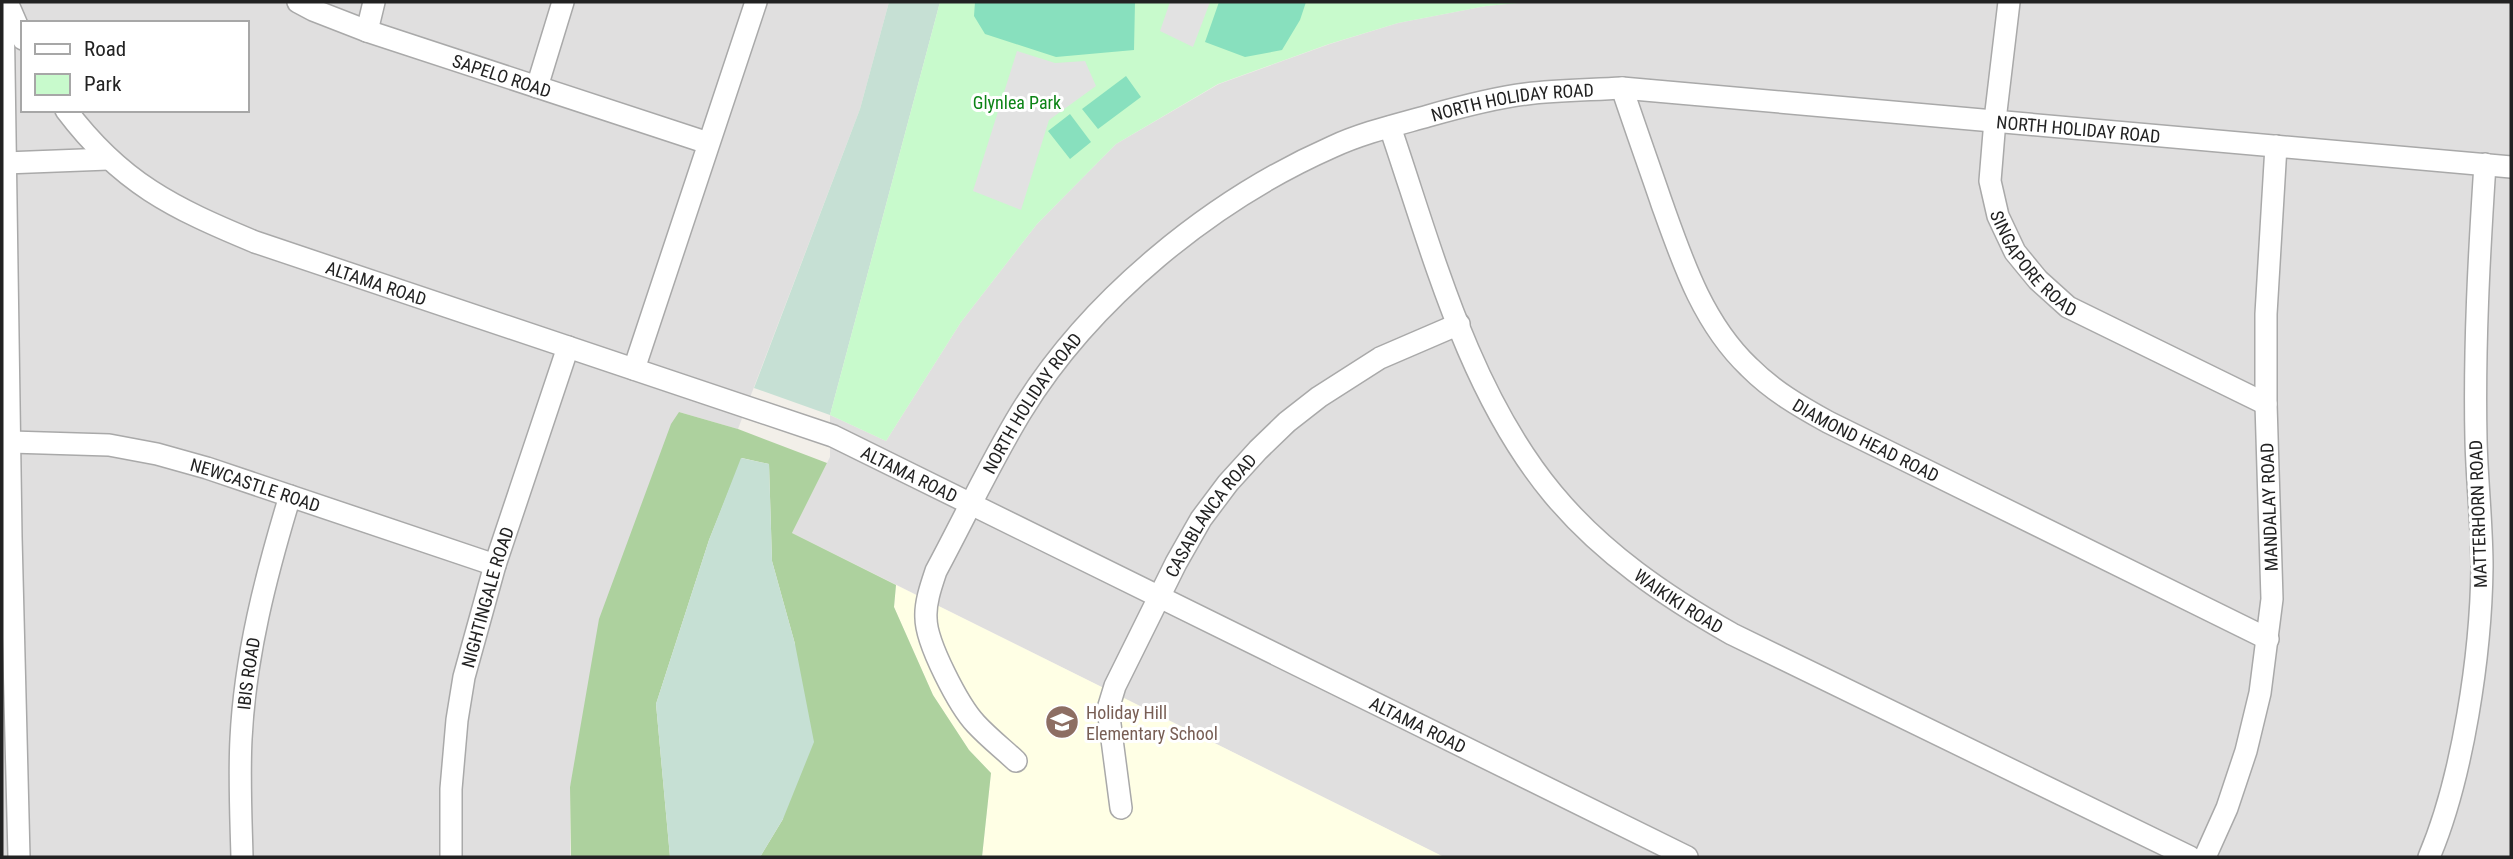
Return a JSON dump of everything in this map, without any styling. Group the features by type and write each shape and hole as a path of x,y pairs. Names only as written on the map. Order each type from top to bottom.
{"street":[{"path":"5,2 21,35"},
{"path":"5,2 3,108 19,857"},
{"name":"SAPELO ROAD","path":"298,2 367,31 708,143"},
{"path":"367,31 374,2"},
{"path":"537,87 563,2"},
{"path":"635,369 664,274 683,225 756,2"},
{"name":"SINGAPORE ROAD","path":"2009,2 1990,181 1998,216 2015,252 2038,280 2068,307 2266,404"},
{"name":"NORTH HOLIDAY ROAD","path":"1016,761 975,723 934,650 926,619 936,571 1021,412 1081,333 1128,282 1173,244 1222,209 1272,178 1332,147 1461,107 1525,94 1622,88 2511,167"},
{"name":"DIAMOND HEAD ROAD","path":"1622,88 1696,295 1721,335 1747,366 1769,386 1789,401 1828,422 2268,639"},
{"name":"ALTAMA ROAD","path":"67,112 108,159 157,197 217,226 255,242 833,436 1687,857"},
{"name":"WAIKIKI ROAD","path":"1390,127 1481,379 1514,439 1553,493 1598,541 1659,590 1731,634 2190,857"},
{"name":"MANDALAY ROAD","path":"2205,857 2227,808 2246,751 2260,693 2268,639 2272,599 2266,314 2277,146"},
{"path":"5,163 108,159"},
{"name":"MATTERHORN ROAD","path":"2429,857 2457,767 2468,705 2480,602 2482,566 2476,440 2477,293 2485,164"},
{"name":"CASABLANCA ROAD","path":"1121,807 1108,709 1115,686 1201,519 1228,483 1287,422 1349,376 1380,358 1459,324"},
{"name":"NIGHTINGALE ROAD","path":"451,857 451,789 457,720 473,637 568,347"},
{"name":"NEWCASTLE ROAD","path":"10,442 109,445 157,454 495,565"},
{"name":"IBIS ROAD","path":"242,857 241,737 249,674 264,580 290,496"}],"shaded area":[{"path":"2,2 889,2 860,109 738,429 679,412 570,787 570,857 2,857"},
{"path":"889,2 940,2 830,415 754,388 860,109"},
{"path":"1170,2 1210,2 1193,47 1160,31"},
{"path":"1530,2 2511,2 2511,857 1444,857 792,533 830,457 830,415 886,441 961,322 1037,224 1116,144 1219,84 1330,44 1398,23 1486,6"},
{"path":"1017,51 1055,63 1085,61 1096,86 1049,120 1021,210 973,191"},
{"path":"741,458 769,464 772,561 795,644 814,742 783,819 760,857 670,857 656,704 709,540"},
{"name":"Holiday Hill Elementary School","path":"896,585 1444,857 982,857 991,773 969,750 933,695 894,607"}],"green space":[{"name":"Glynlea Park","path":"940,2 1530,2 1486,6 1398,23 1329,44 1218,84 1116,144 1037,224 961,322 886,441 830,415"},
{"path":"975,2 1135,2 1134,50 1056,57 985,34 974,16"},
{"path":"1219,2 1306,2 1300,20 1282,50 1245,57 1205,42"},
{"path":"1126,76 1141,97 1098,129 1082,109"},
{"path":"1070,114 1091,142 1070,159 1048,131"},
{"path":"679,412 738,429 827,463 792,533 896,585 894,607 933,695 969,750 991,773 982,857 760,857 783,819 795,644 772,561 769,464 742,458 709,540 656,704 670,857 571,857 570,787 599,619 671,424"}],"place":[{"name":"Holiday Hill Elementary School","path":"1062,722"}]}
